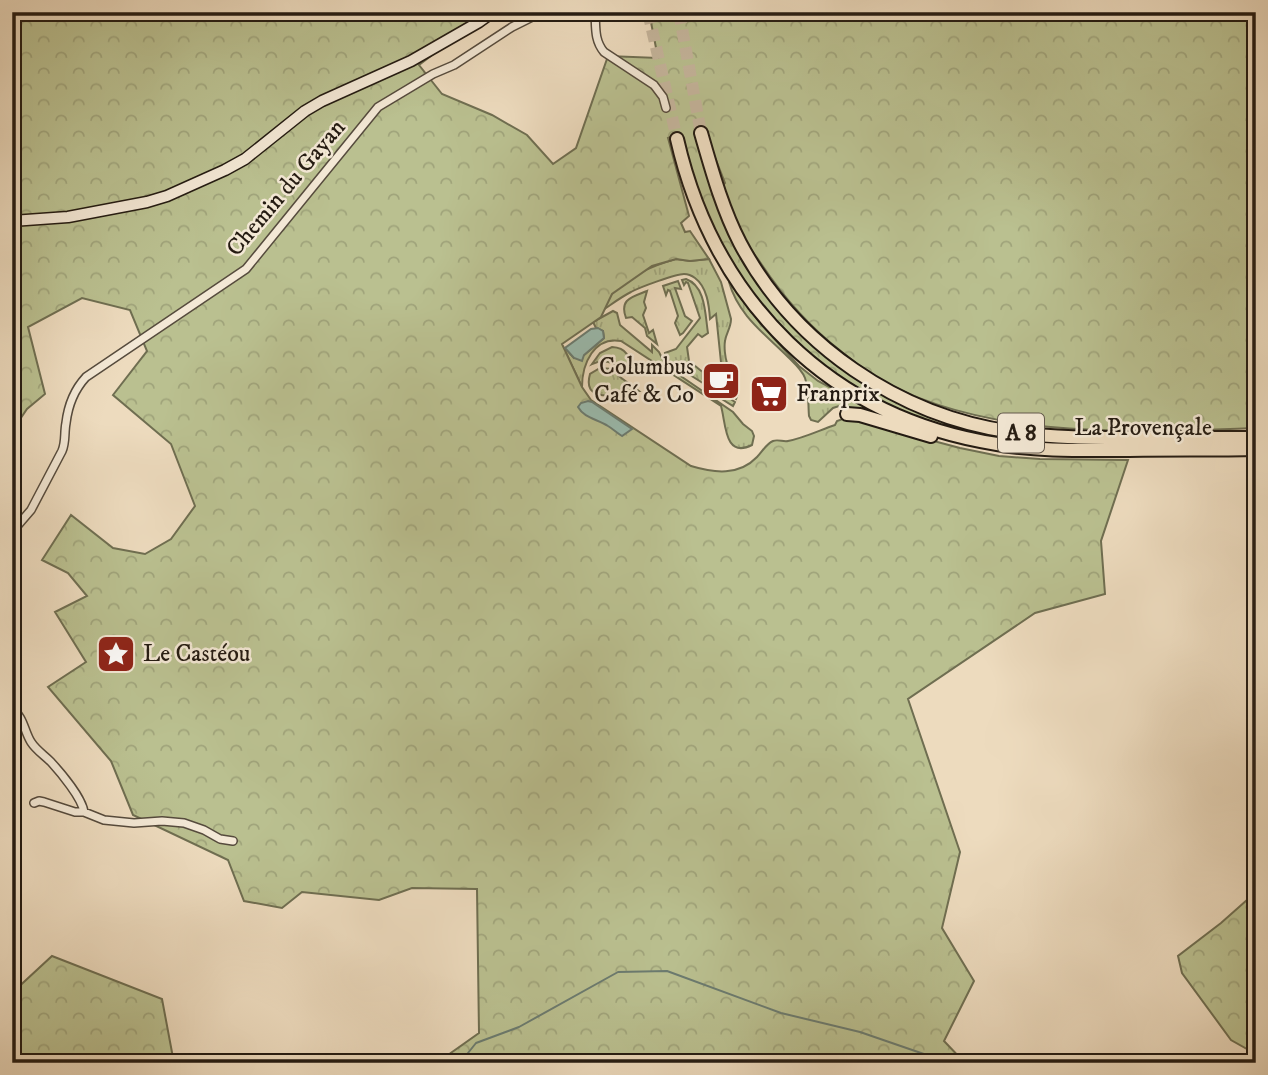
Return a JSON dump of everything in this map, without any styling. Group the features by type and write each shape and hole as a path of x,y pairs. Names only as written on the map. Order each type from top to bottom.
{"highway":[{"name":"La Provençale","path":"701,133 727,215 751,262 768,287 811,335 841,361 890,393 937,414 1012,432 1073,438 1256,438"},
{"name":"La Provençale","path":"677,139 691,190 709,232 740,288 776,330 811,363 864,399 905,419 969,439 1022,447 1106,450 1256,449"},
{"path":"691,190 695,216 723,277"},
{"path":"847,414 860,415 968,445 994,449 1022,447"}],"street":[{"path":"12,221 68,217 167,196 245,159 305,111 322,101 411,61 493,12"},
{"name":"Chemin du Gayan","path":"12,532 32,510 65,444 68,411 74,394 86,377 246,269 378,107 542,12"},
{"path":"595,12 598,45 604,52 654,85 661,92 666,108"},
{"path":"12,709 23,723 28,738 76,793 84,811"},
{"path":"34,803 44,802 75,813 84,811 104,820 184,823 220,839 233,841"}],"green space":[{"path":"12,12 489,12 419,65 442,94 492,115 527,135 553,164 576,148 608,56 658,58 649,12 1256,12 1256,428 1109,430 1008,422 959,411 914,396 871,374 807,321 750,249 722,186 725,183 703,127 695,129 708,177 729,231 828,357 974,430 994,437 939,425 892,407 856,388 823,365 793,339 741,277 720,242 698,196 679,134 668,138 689,216 681,223 685,232 690,231 709,259 676,259 652,266 612,294 601,317 562,344 591,400 691,466 708,470 726,471 742,467 773,441 800,438 851,416 911,435 999,456 1128,460 1101,541 1105,594 1035,613 908,699 960,852 942,928 974,981 944,1041 965,1063 488,1063 448,1055 479,1033 477,889 412,888 379,900 302,892 282,908 244,901 228,860 133,815 111,761 48,687 86,662 55,612 87,596 68,573 42,560 71,515 113,548 145,554 171,539 195,506 171,444 113,395 147,351 130,310 82,298 28,327 45,394 27,409 12,431"},
{"path":"676,259 709,259 721,282 731,319 725,349 727,363 739,388 736,399 723,388 717,378 716,373 722,372 716,314 710,319 705,291 694,277 680,275 650,284 627,294 603,310 611,295 632,277"},
{"path":"682,280 693,283 701,294 708,333 702,337 698,334 687,347 689,361 705,374 711,369 715,385 735,402 733,406 706,389 706,385 682,370 679,371 666,356 665,353 676,349 700,318 688,283 684,285"},
{"path":"678,281 681,289 675,288 685,316 692,321 680,335 675,323 678,316 670,291 668,290 666,295 663,286"},
{"path":"729,282 760,323 799,366 818,381 892,421 891,423 839,406 818,422 811,420 804,375 746,314"},
{"path":"647,291 643,315 649,333 653,330 657,344 647,336 645,328 632,317 626,318 624,312 628,300"},
{"path":"613,311 617,313 620,325 652,352 652,345 669,368 733,412 752,431 752,445 736,447 728,437 721,406 621,341 604,343 591,354 584,369 582,387 564,349 574,358 584,355 604,338 603,331 596,328 593,322"},
{"path":"612,347 625,352 632,374 608,362 592,364 600,353"},
{"path":"600,368 612,369 639,391 614,395 597,394 591,390 590,374"},
{"path":"1256,892 1256,1054 1231,1040 1182,973 1178,956"},
{"path":"52,956 162,999 174,1063 12,1063 12,993"}],"shaded area":[{"path":"598,328 603,331 604,338 584,355 582,361 574,358 565,348 591,329"},
{"path":"588,401 632,429 622,436 587,416 578,407"}],"waterway":[{"path":"460,1063 476,1043 519,1027 618,972 667,971 781,1013 860,1032 950,1063"}],"tunnel":[{"path":"648,12 677,139"},
{"path":"679,12 701,133"}],"place":[{"name":"Columbus Café & Co","path":"721,381"},
{"name":"Franprix","path":"769,394"},
{"name":"Le Castéou","path":"116,654"}]}
